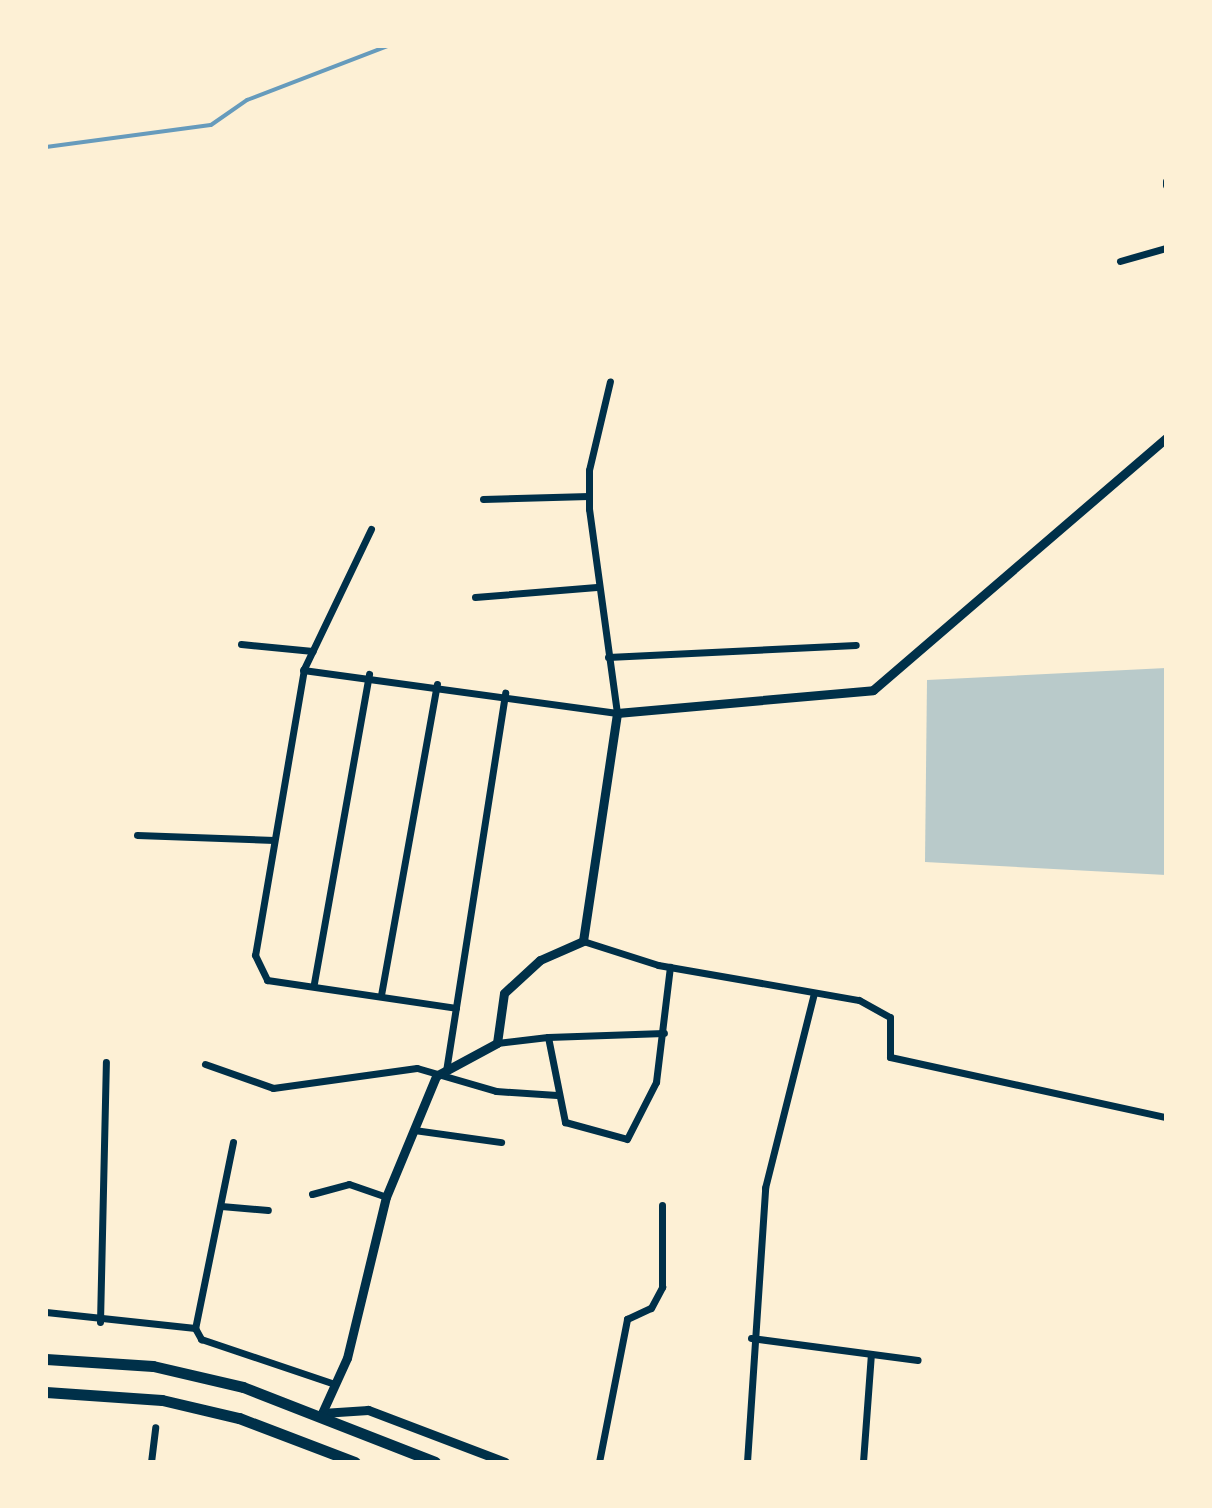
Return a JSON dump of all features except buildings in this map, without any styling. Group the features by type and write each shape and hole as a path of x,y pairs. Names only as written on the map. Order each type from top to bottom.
{"highway":[{"path":"46,1359 153,1366 322,1413 435,1462"},
{"path":"46,1392 162,1400 239,1418 355,1462"}],"street":[{"path":"1120,261 1166,248"},
{"path":"583,941 617,713 597,587 589,496 610,381"},
{"path":"303,670 369,674 617,713 873,690 1166,438"},
{"path":"483,499 589,496"},
{"path":"371,529 303,670 255,955 259,973 456,1008"},
{"path":"475,597 597,587"},
{"path":"241,644 313,651"},
{"path":"608,657 856,645"},
{"path":"314,983 369,674"},
{"path":"381,995 437,684"},
{"path":"505,693 456,1008 441,1073 386,1197 335,1384 322,1413 368,1410 505,1462"},
{"path":"137,835 274,840"},
{"path":"497,1043 504,993 540,960 583,941 670,967 859,1000 890,1017 890,1057 1166,1117"},
{"path":"548,1037 557,1095 573,1129 627,1139 654,1089 664,1033 670,967"},
{"path":"747,1462 751,1338 765,1188 814,993"},
{"path":"441,1073 497,1043 548,1037 664,1033"},
{"path":"100,1322 106,1062"},
{"path":"205,1064 273,1088 384,1069 441,1073 557,1095"},
{"path":"414,1130 501,1142"},
{"path":"233,1142 195,1328 201,1339 335,1384"},
{"path":"312,1194 349,1184 386,1197"},
{"path":"599,1462 627,1319 651,1308 662,1287 662,1205"},
{"path":"221,1206 268,1210"},
{"path":"46,1312 100,1322 195,1328"},
{"path":"751,1338 918,1360"},
{"path":"863,1462 871,1354"},
{"path":"151,1462 155,1427"}],"shaded area":[{"path":"1166,668 1166,875 925,862 927,680"}],"waterway":[{"path":"46,147 211,125 247,100 388,46"}]}
